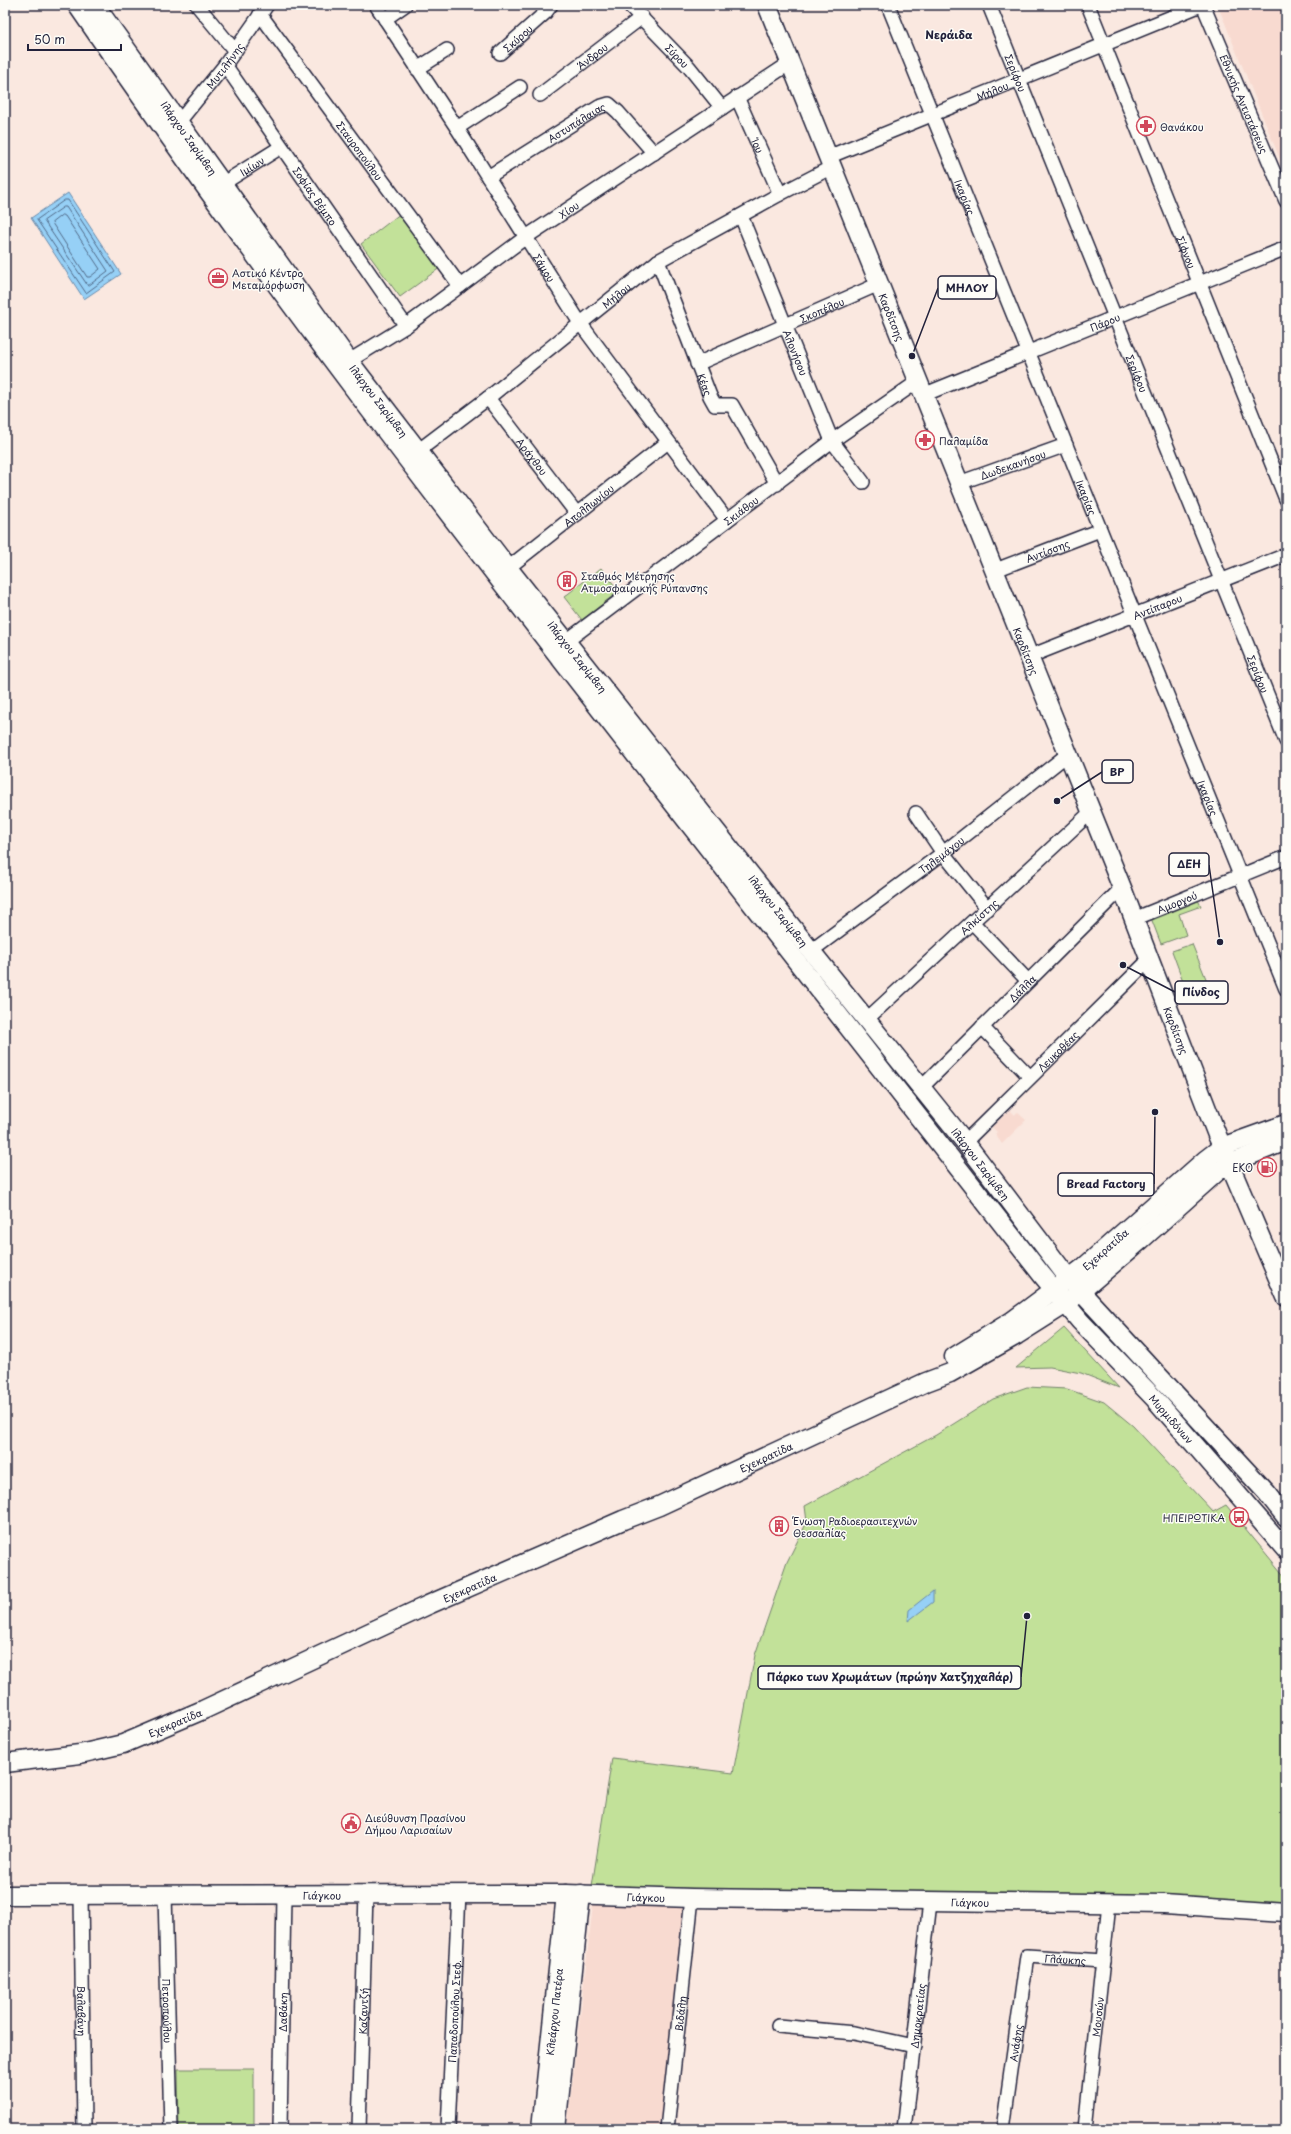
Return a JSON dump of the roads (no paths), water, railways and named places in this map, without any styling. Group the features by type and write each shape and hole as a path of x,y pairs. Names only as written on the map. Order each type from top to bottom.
{"main road":[{"name":"Ιλάρχου Σαρίμβεη","path":"77,5 342,375 560,646 922,1088 1017,1208 1074,1286"},
{"name":"Ιλάρχου Σαρίμβεη","path":"95,5 349,361 508,568 560,646 1054,1290"},
{"name":"Καρδίτσης","path":"767,5 993,571 1122,888 1222,1147 1231,1164 1286,1297"},
{"name":"Εχεκρατίδα","path":"5,1763 80,1754 105,1749 130,1741 203,1710 443,1599 623,1520 659,1506 926,1382 950,1373 1017,1335 1066,1304 1074,1286 1205,1160 1222,1147 1286,1124"},
{"name":"Εχεκρατίδα","path":"926,1382 948,1361 1012,1321 1054,1290 1074,1286 1217,1172 1231,1164 1286,1141"},
{"name":"Μυρμιδόνων","path":"1074,1286 1267,1493 1286,1517"},
{"name":"Μυρμιδόνων","path":"1054,1290 1080,1321 1155,1399 1286,1550"},
{"name":"Γιάγκου","path":"5,1895 284,1895 459,1893 573,1894 692,1898 1164,1904 1286,1912"},
{"name":"Κλεάρχου Πατέρα","path":"541,2129 573,1894"},
{"name":"Κλεάρχου Πατέρα","path":"556,2129 573,1894"}],"street":[{"path":"196,5 234,51"},
{"name":"Σάμου","path":"376,5 457,128 580,322 727,520"},
{"path":"385,19 406,5"},
{"name":"Σκύρου","path":"500,53 545,13 551,5"},
{"name":"Σύρου","path":"629,5 689,67 722,108"},
{"name":"Ικαρίας","path":"888,5 1286,989"},
{"name":"Σερίφου","path":"989,5 1286,741"},
{"name":"Σίφνου","path":"1088,5 1286,499"},
{"name":"Μήλου","path":"418,451 488,398 580,322 658,261 780,194 830,162 932,114 1202,5"},
{"name":"Εθνικής Αντιστάσεως","path":"1202,5 1286,201"},
{"name":"Μυτιλήνης","path":"178,122 225,65 263,10"},
{"name":"Σταυροπούλου","path":"263,10 460,286"},
{"name":"Άνδρου","path":"540,95 642,17"},
{"path":"417,69 447,50"},
{"name":"Χίου","path":"349,361 406,326 526,237 790,63"},
{"name":"Σοφίας Βέμπο","path":"225,65 406,326"},
{"path":"457,128 520,87"},
{"name":"Ίου","path":"737,97 780,194"},
{"name":"Αστυπάλαιας","path":"488,177 599,107 609,104 618,112 654,153"},
{"name":"Ιμίων","path":"222,184 281,147"},
{"name":"Αλονήσου","path":"741,216 832,441 863,482"},
{"name":"Πάρου","path":"920,388 1029,353 1286,248"},
{"name":"Κέας","path":"658,261 697,364 715,405 732,405 777,484"},
{"name":"Σκοπέλου","path":"697,364 785,327 879,284"},
{"name":"Σκιάθου","path":"560,646 777,484 832,441 920,388"},
{"name":"Αράχθου","path":"488,398 577,514"},
{"name":"Απολλωνίου","path":"508,568 668,442"},
{"name":"Δωδεκανήσου","path":"959,483 1066,444"},
{"name":"Αντίσσης","path":"993,571 1100,530"},
{"name":"Αντίπαρου","path":"1028,657 1286,555"},
{"name":"Τηλεμάχου","path":"811,951 943,853 1068,754"},
{"name":"Αλκίστης","path":"866,1020 973,923 1091,812"},
{"path":"916,813 943,853 988,909"},
{"name":"Αμοργού","path":"1134,919 1286,857"},
{"name":"Δάλλα","path":"922,1088 1122,888"},
{"path":"973,923 1028,982"},
{"name":"Λευκοθέας","path":"965,1142 1149,960"},
{"path":"982,1027 1030,1077"},
{"name":"Παπαδοπούλου Στεφ.","path":"448,2129 459,1893"},
{"name":"Βαλαβάνη","path":"81,1894 84,2129"},
{"name":"Πετροπούλου","path":"165,1894 171,2129"},
{"name":"Καζαντζή","path":"359,2129 366,1894"},
{"name":"Δαβάκη","path":"280,2129 284,1895"},
{"name":"Βιδάλη","path":"668,2129 692,1898"},
{"name":"Δημοκρατίας","path":"904,2129 930,1902"},
{"name":"Μουσών","path":"1084,2129 1109,1904"},
{"name":"Γλάυκης","path":"1027,1956 1103,1961"},
{"name":"Ανάφης","path":"1003,2129 1027,1956"},
{"path":"778,2026 854,2033 914,2046"}],"water":[{"path":"68,193 121,274 84,299 31,218"},
{"path":"933,1591 933,1602 908,1621 909,1610"}],"place":[{"name":"Θανάκου","path":"1146,126"},
{"name":"Αστικό Κέντρο Μεταμόρφωση","path":"218,278"},
{"name":"ΜΗΛΟΥ","path":"912,356"},
{"name":"Παλαμίδα","path":"925,440"},
{"name":"Σταθμός Μέτρησης Ατμοσφαιρικής Ρύπανσης","path":"567,581"},
{"name":"BP","path":"1057,801"},
{"name":"ΔΕΗ","path":"1220,942"},
{"name":"Πίνδος","path":"1123,965"},
{"name":"Bread Factory","path":"1155,1112"},
{"name":"EKO","path":"1267,1167"},
{"name":"ΗΠΕΙΡΩΤΙΚΑ","path":"1239,1517"},
{"name":"Ένωση Ραδιοερασιτεχνών Θεσσαλίας","path":"779,1526"},
{"name":"Πάρκο των Χρωμάτων (πρώην Χατζηχαλάρ)","path":"1027,1616"},
{"name":"Διεύθυνση Πρασίνου Δήμου Λαρισαίων","path":"351,1823"}],"district":[{"name":"Νεράιδα","path":"949,34"}]}
